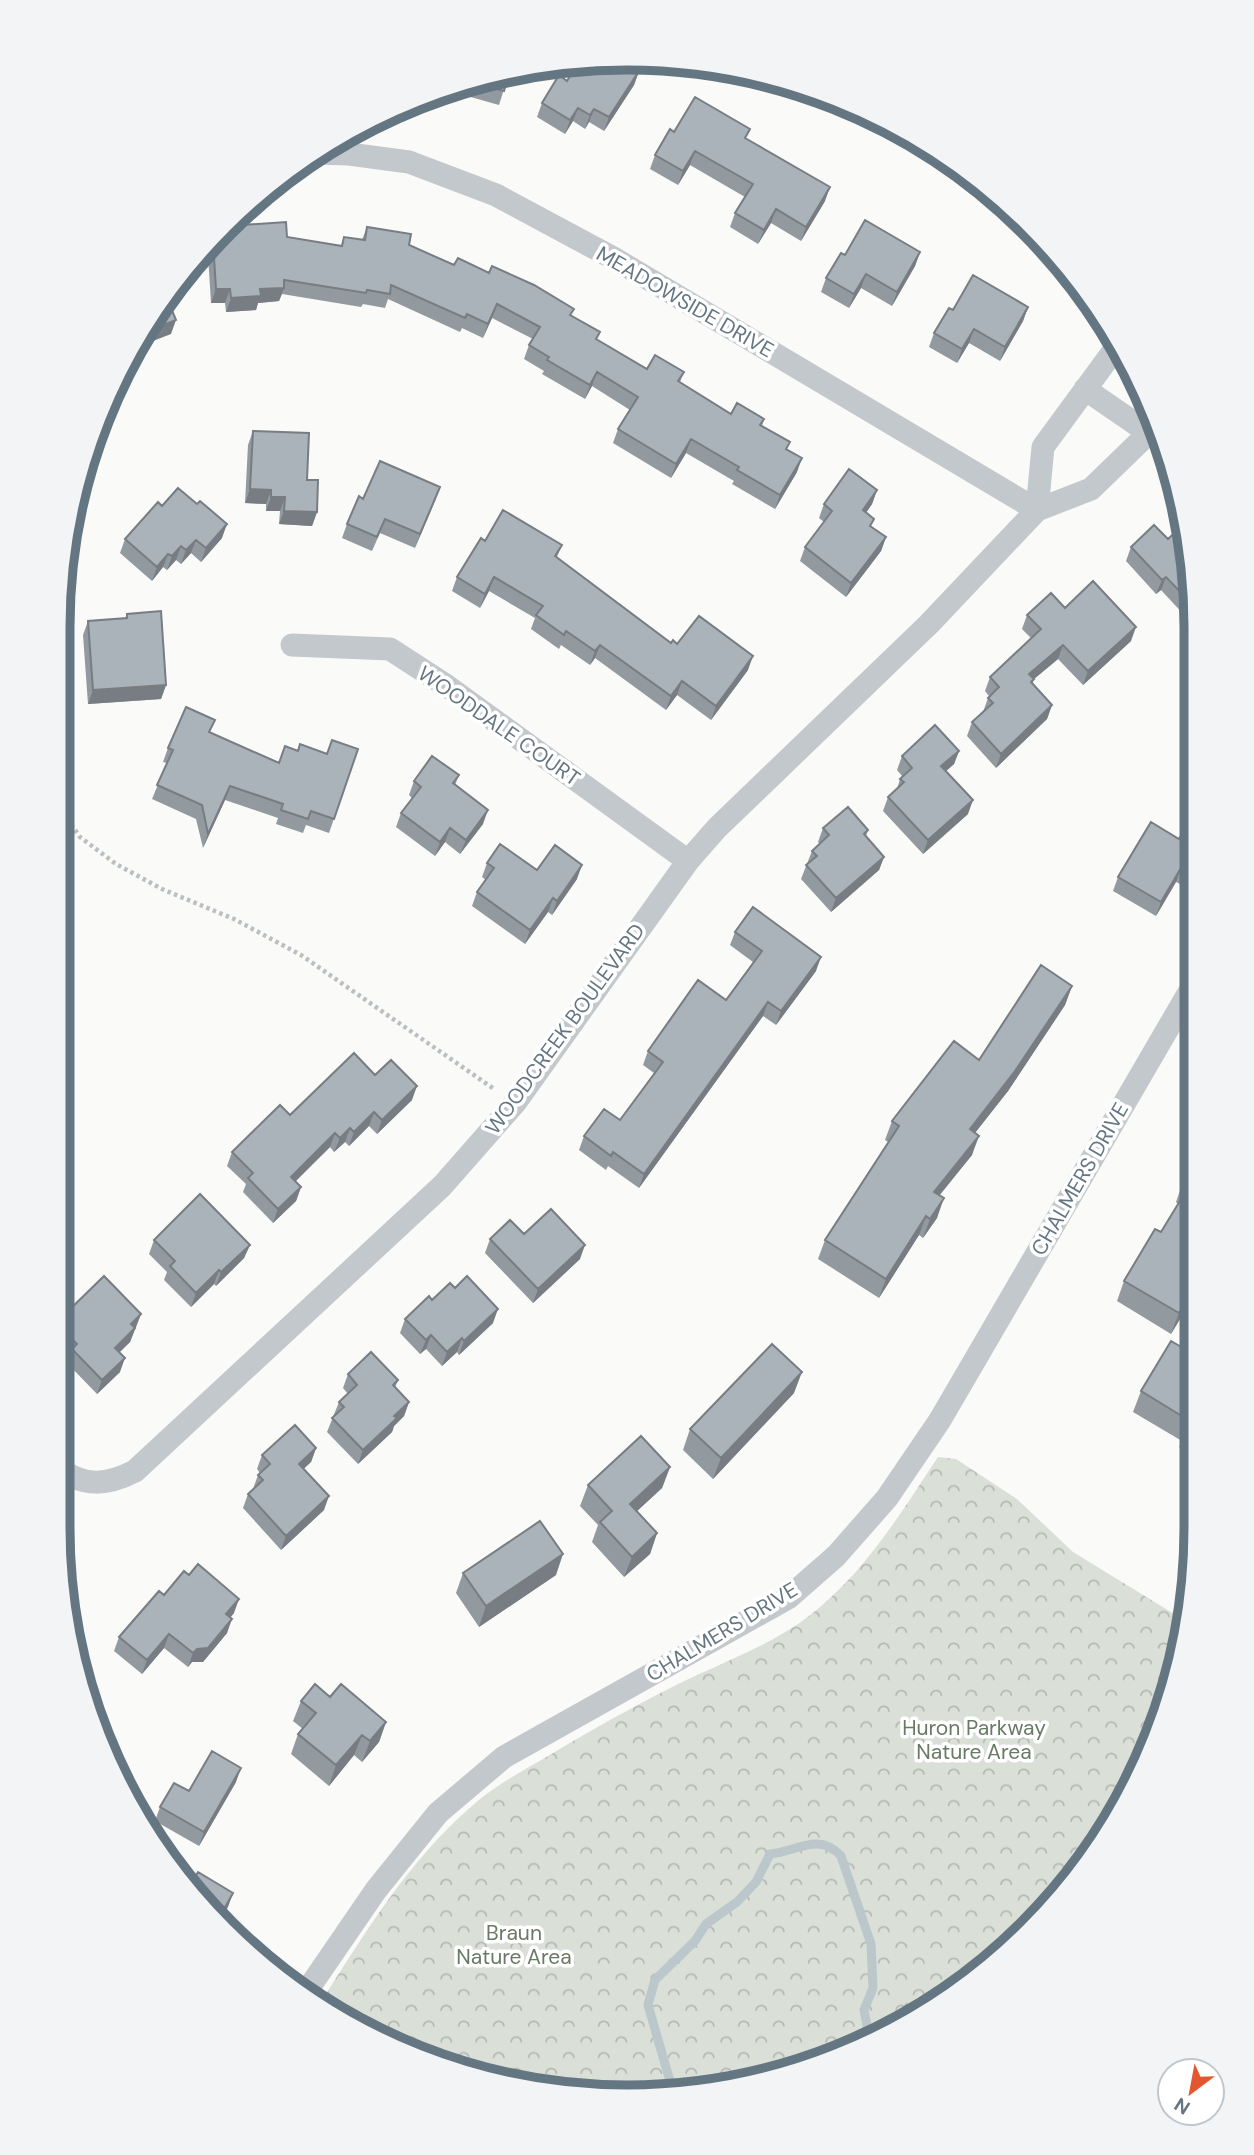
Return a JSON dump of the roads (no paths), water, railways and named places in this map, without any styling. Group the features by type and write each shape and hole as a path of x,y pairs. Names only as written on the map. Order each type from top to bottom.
{"street":[{"name":"MEADOWSIDE DRIVE","path":"335,154 409,162 496,195 615,259 1037,510"},
{"path":"1037,510 1044,447 1111,353"},
{"path":"1085,389 1146,425"},
{"name":"WOODCREEK BOULEVARD","path":"70,1474 79,1480 99,1484 118,1480 135,1471 442,1186 515,1103 688,861 717,828 929,624 1037,510 1091,489 1149,433"},
{"name":"WOODDALE COURT","path":"292,645 390,649 688,861"},
{"name":"CHALMERS DRIVE","path":"310,1986 376,1890 438,1813 504,1757 788,1598 836,1556 887,1497 940,1420 1184,1001"}],"waterway":[{"path":"671,2083 648,2005 655,1980 695,1941 706,1924 737,1902 756,1882 770,1854 816,1844 825,1845 841,1856 871,1944 873,1988 864,2010 868,2030"}],"park label":[{"name":"Huron Parkway Nature Area","path":"974,1740"},
{"name":"Braun Nature Area","path":"514,1945"}]}
